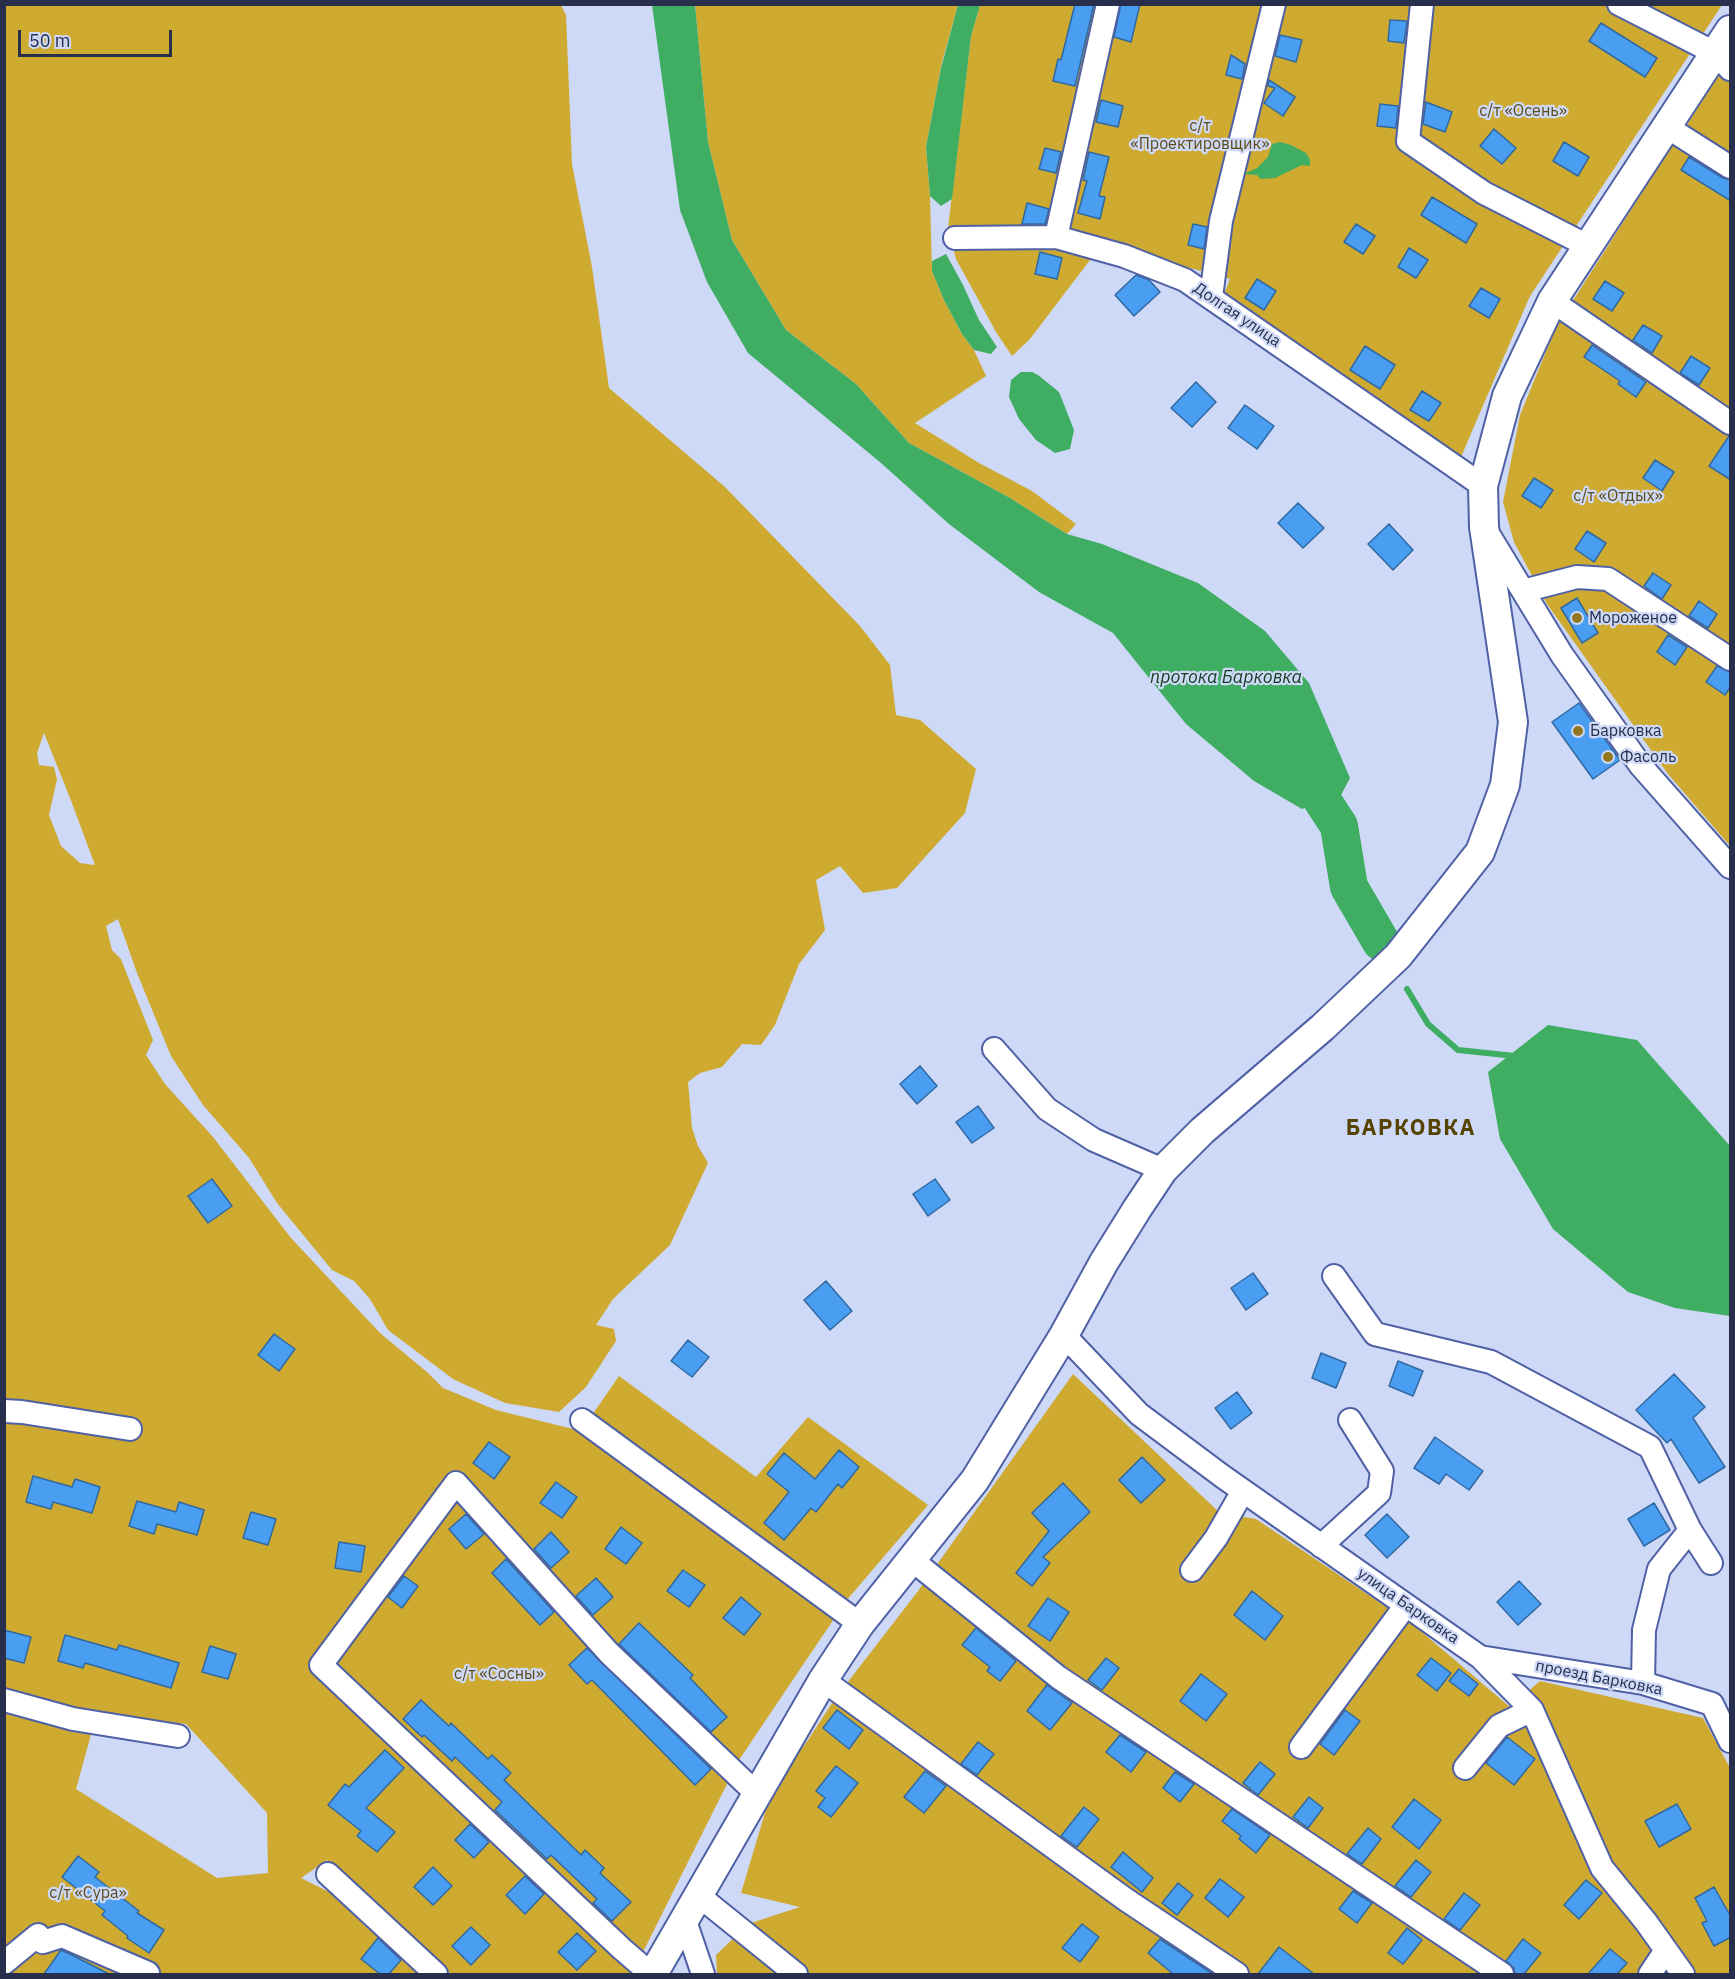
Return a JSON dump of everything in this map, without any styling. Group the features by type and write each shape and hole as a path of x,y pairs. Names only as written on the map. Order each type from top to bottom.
{"main road":[{"path":"652,1974 685,1921 756,1793 823,1680 860,1624 975,1480 1064,1335 1120,1235 1163,1170 1202,1131 1323,1027 1398,956 1480,852 1505,785 1512,722 1484,527 1483,486 1508,396 1552,301 1667,127 1726,50"}],"street":[{"path":"1056,237 1108,4"},
{"path":"1211,297 1221,221 1274,4"},
{"path":"1422,4 1408,141 1484,193 1588,246"},
{"path":"1619,4 1726,50"},
{"path":"1667,127 1731,167"},
{"name":"Долгая улица","path":"955,238 1056,237 1124,256 1185,280 1483,486"},
{"path":"1552,301 1731,423"},
{"path":"1484,527 1562,655 1641,766 1731,867"},
{"path":"1523,591 1577,577 1608,579 1731,659"},
{"path":"994,1049 1047,1109 1094,1140 1163,1170"},
{"path":"1334,1276 1375,1334 1491,1362 1650,1446 1690,1530 1712,1563"},
{"name":"улица Барковка","path":"1064,1335 1139,1414 1243,1491 1480,1657 1532,1710 1602,1868 1646,1922 1683,1974"},
{"path":"4,1412 22,1412 130,1429"},
{"path":"582,1420 860,1624"},
{"path":"1321,1545 1379,1493 1382,1472 1350,1420"},
{"path":"652,1974 613,1941 321,1665 456,1483 609,1653 756,1793"},
{"path":"1192,1570 1216,1538 1243,1491"},
{"path":"1643,1683 1644,1630 1659,1569 1690,1530"},
{"path":"912,1560 1058,1677 1502,1974"},
{"path":"1302,1747 1406,1605"},
{"name":"проезд Барковка","path":"1480,1657 1643,1683 1712,1704 1731,1741"},
{"path":"823,1680 1125,1899 1237,1974"},
{"path":"4,1700 73,1719 178,1736"},
{"path":"1465,1768 1499,1726 1532,1710"},
{"path":"328,1874 436,1974"},
{"path":"698,1895 796,1974"},
{"path":"685,1921 703,1974"},
{"path":"4,1963 38,1935 43,1942 62,1936 148,1973"},
{"path":"1650,1974 1666,1950"}],"green space":[{"path":"5,5 561,5 566,15 572,164 592,267 609,388 725,487 860,626 890,665 896,715 920,720 976,769 965,813 897,888 863,893 840,866 816,880 825,930 799,964 775,1025 761,1045 742,1044 722,1067 700,1073 688,1082 692,1128 698,1146 708,1163 670,1245 613,1299 596,1325 614,1329 616,1341 586,1387 559,1412 505,1403 453,1379 388,1330 370,1299 354,1281 332,1270 277,1203 249,1158 203,1105 171,1056 118,919 106,926 112,950 121,959 153,1040 146,1055 165,1084 213,1137 291,1238 380,1333 443,1388 496,1410 581,1431 619,1376 756,1477 808,1417 928,1505 846,1601 739,1760 632,1974 451,1974 327,1860 301,1878 343,1899 433,1974 5,1974 5,1711 92,1731 76,1789 217,1878 268,1873 267,1813 186,1724 74,1711 5,1693 4,659 6,658 4,652","holes":["44,733 95,865 80,863 61,846 49,815 57,779 54,767 39,765 37,753"]},
{"path":"695,5 958,5 942,62 926,147 932,271 944,300 962,334 974,350 986,376 915,423 979,463 1032,491 1076,524 1067,534 1010,498 909,443 856,384 786,330 732,240 708,142"},
{"path":"980,5 1722,5 1530,296 1458,464 1223,297 1230,279 1096,242 1093,256 1030,339 1012,356 996,332 956,259 948,228 971,36"},
{"path":"1730,56 1730,158 1685,128"},
{"name":"с/т «Отдых»","path":"1677,138 1730,172 1730,846 1668,774 1547,604 1514,542 1503,502 1520,415 1556,327"},
{"path":"1073,1374 1220,1513 1256,1519 1416,1627 1510,1707 1540,1681 1703,1718 1730,1768 1730,1974 717,1974 716,1955 748,1924 800,1907 741,1893 773,1786 808,1740 834,1700 918,1591"}],"water":[{"name":"протока Барковка","path":"652,5 695,5 708,142 732,240 786,330 856,384 909,443 1010,498 1067,534 1102,544 1198,583 1265,631 1309,683 1350,778 1341,795 1302,809 1254,781 1186,724 1113,633 1039,592 949,524 881,463 748,353 707,282 680,210"},
{"path":"958,5 980,5 971,36 952,199 941,206 930,196 926,147 941,68"},
{"path":"1280,142 1306,153 1310,166 1302,165 1275,178 1261,179 1257,175 1244,174 1257,168 1268,157 1272,144"},
{"path":"946,254 979,320 997,347 991,354 974,350 962,334 944,300 932,271 932,261"},
{"path":"1021,372 1032,372 1038,375 1059,392 1074,430 1070,449 1055,453 1036,440 1019,419 1009,397 1011,380"},
{"path":"1548,1025 1637,1040 1730,1146 1730,1316 1675,1308 1628,1292 1553,1229 1500,1139 1488,1072"}],"building":[{"path":"1075,4 1094,4 1075,86 1053,81 1058,59 1061,60"},
{"path":"1121,4 1140,4 1131,42 1114,37"},
{"path":"1390,20 1407,21 1404,43 1388,41"},
{"path":"1601,23 1657,58 1645,77 1589,41"},
{"path":"1280,35 1302,40 1296,62 1275,56"},
{"path":"1231,55 1245,64 1242,79 1226,75"},
{"path":"1269,80 1295,97 1283,116 1264,103 1275,88 1268,86"},
{"path":"1101,100 1123,106 1118,127 1096,122"},
{"path":"1426,102 1452,112 1445,132 1423,124"},
{"path":"1380,104 1398,106 1396,128 1377,126"},
{"path":"1494,129 1516,148 1502,164 1480,146"},
{"path":"1564,142 1589,157 1578,176 1553,161"},
{"path":"1045,148 1061,152 1056,173 1039,169"},
{"path":"1089,152 1109,157 1099,196 1105,197 1100,219 1078,213 1087,181 1083,180"},
{"path":"1689,157 1723,178 1731,180 1731,201 1681,170"},
{"path":"1432,197 1477,224 1466,243 1421,215"},
{"path":"1027,203 1049,209 1045,224 1022,224"},
{"path":"1193,224 1207,227 1204,249 1188,245"},
{"path":"1356,224 1375,236 1363,254 1344,242"},
{"path":"1409,248 1428,260 1416,278 1398,267"},
{"path":"1040,252 1062,258 1057,279 1035,274"},
{"path":"1136,275 1149,280 1160,292 1134,316 1115,295"},
{"path":"1257,279 1276,291 1264,310 1245,298"},
{"path":"1605,281 1624,293 1612,311 1593,299"},
{"path":"1481,288 1500,299 1489,318 1469,306"},
{"path":"1643,325 1662,336 1652,353 1633,340"},
{"path":"1592,345 1646,382 1636,397 1618,384 1620,381 1584,357"},
{"path":"1365,346 1395,365 1380,389 1350,370"},
{"path":"1691,356 1710,368 1699,385 1680,373"},
{"path":"1196,382 1216,402 1192,427 1171,408"},
{"path":"1422,391 1441,403 1429,421 1410,410"},
{"path":"1245,405 1274,426 1257,449 1228,428"},
{"path":"1731,436 1731,480 1709,466"},
{"path":"1655,460 1674,472 1662,491 1643,478"},
{"path":"1534,478 1553,490 1541,508 1522,496"},
{"path":"1298,503 1324,528 1303,548 1278,523"},
{"path":"1389,524 1413,550 1393,570 1368,544"},
{"path":"1587,531 1606,543 1594,562 1575,549"},
{"path":"1653,573 1671,585 1662,599 1644,586"},
{"path":"1577,598 1598,633 1582,643 1561,608"},
{"path":"1699,601 1717,614 1708,628 1689,616"},
{"path":"1668,635 1687,647 1675,665 1657,652"},
{"path":"1717,666 1731,672 1731,686 1725,695 1706,682"},
{"path":"1579,703 1620,760 1593,779 1552,722"},
{"path":"920,1066 937,1086 917,1104 900,1084"},
{"path":"978,1106 994,1128 972,1143 956,1122"},
{"path":"212,1179 232,1206 208,1223 188,1196"},
{"path":"935,1179 950,1200 928,1216 913,1194"},
{"path":"1253,1273 1268,1294 1246,1310 1231,1288"},
{"path":"826,1281 852,1311 830,1330 804,1300"},
{"path":"274,1334 295,1349 279,1371 258,1355"},
{"path":"688,1340 709,1357 692,1377 671,1361"},
{"path":"1321,1353 1346,1363 1336,1388 1312,1378"},
{"path":"1398,1361 1423,1371 1413,1396 1389,1386"},
{"path":"1674,1374 1705,1407 1693,1418 1725,1467 1699,1483 1671,1439 1667,1443 1636,1410"},
{"path":"1237,1392 1252,1413 1231,1429 1215,1408"},
{"path":"1435,1437 1483,1471 1469,1490 1446,1474 1439,1484 1414,1468"},
{"path":"489,1442 510,1457 494,1479 473,1463"},
{"path":"839,1450 859,1467 842,1488 838,1484 816,1512 811,1508 784,1540 764,1523 789,1492 767,1474 784,1453 815,1479"},
{"path":"1142,1457 1165,1480 1141,1503 1119,1480"},
{"path":"33,1476 72,1487 75,1479 100,1487 92,1513 53,1502 51,1509 26,1502"},
{"path":"556,1482 577,1497 562,1518 540,1503"},
{"path":"1063,1483 1090,1512 1043,1557 1050,1563 1032,1586 1016,1573 1049,1531 1032,1513"},
{"path":"137,1501 176,1512 179,1502 204,1510 197,1535 157,1524 154,1534 129,1526"},
{"path":"1654,1503 1670,1530 1644,1546 1628,1519"},
{"path":"251,1512 276,1519 268,1545 243,1538"},
{"path":"466,1514 484,1534 466,1549 449,1529"},
{"path":"1387,1514 1409,1537 1387,1558 1365,1535"},
{"path":"621,1527 642,1543 626,1564 605,1549"},
{"path":"551,1532 569,1552 551,1568 534,1549"},
{"path":"339,1542 365,1546 361,1572 335,1568"},
{"path":"506,1559 554,1612 540,1625 492,1573"},
{"path":"683,1570 705,1585 689,1607 667,1591"},
{"path":"404,1576 418,1586 402,1608 388,1597"},
{"path":"596,1578 613,1597 593,1615 576,1596"},
{"path":"1519,1581 1541,1604 1518,1625 1497,1602"},
{"path":"1252,1591 1283,1616 1265,1640 1234,1615"},
{"path":"741,1597 761,1614 744,1635 723,1618"},
{"path":"1048,1598 1069,1612 1050,1641 1028,1626"},
{"path":"639,1623 693,1675 690,1678 727,1717 711,1732 619,1644"},
{"path":"976,1628 1016,1661 1000,1681 987,1671 990,1667 962,1645"},
{"path":"4,1630 31,1637 24,1663 4,1658"},
{"path":"65,1635 117,1650 119,1645 179,1663 171,1688 85,1663 83,1668 58,1661"},
{"path":"210,1646 236,1654 228,1679 202,1672"},
{"path":"587,1648 711,1769 695,1785 592,1680 587,1684 569,1665"},
{"path":"1106,1658 1119,1668 1102,1690 1088,1680"},
{"path":"1431,1658 1451,1673 1437,1691 1417,1675"},
{"path":"1459,1669 1478,1684 1469,1696 1449,1681"},
{"path":"1201,1674 1227,1694 1206,1721 1180,1701"},
{"path":"1047,1685 1072,1703 1050,1730 1027,1711"},
{"path":"421,1700 449,1726 451,1723 488,1759 492,1755 511,1773 504,1780 581,1855 585,1850 604,1868 600,1873 631,1902 612,1921 593,1903 597,1899 551,1855 547,1859 495,1810 502,1802 455,1757 452,1761 403,1719"},
{"path":"837,1710 863,1730 849,1749 823,1728"},
{"path":"1345,1710 1360,1721 1334,1755 1320,1744"},
{"path":"1120,1735 1146,1752 1131,1772 1106,1752"},
{"path":"1507,1737 1535,1759 1514,1785 1486,1763"},
{"path":"978,1742 994,1754 977,1775 961,1764"},
{"path":"385,1750 404,1768 366,1808 395,1832 377,1852 357,1836 361,1831 328,1805 345,1784 349,1787"},
{"path":"1260,1762 1275,1774 1258,1795 1243,1783"},
{"path":"836,1766 858,1783 831,1817 818,1807 825,1798 816,1791"},
{"path":"925,1771 946,1786 924,1813 904,1797"},
{"path":"1175,1772 1194,1784 1180,1802 1163,1788"},
{"path":"1309,1797 1323,1808 1308,1828 1293,1817"},
{"path":"1414,1799 1441,1820 1419,1849 1392,1827"},
{"path":"1677,1804 1691,1829 1659,1847 1645,1821"},
{"path":"1084,1807 1099,1819 1077,1847 1061,1836"},
{"path":"1232,1809 1270,1835 1256,1853 1239,1839 1241,1836 1222,1821"},
{"path":"470,1824 489,1842 474,1858 455,1840"},
{"path":"1368,1828 1381,1839 1362,1864 1347,1854"},
{"path":"1123,1852 1153,1878 1142,1892 1111,1867"},
{"path":"78,1856 99,1872 95,1877 139,1911 137,1913 164,1930 149,1953 127,1938 128,1936 102,1915 105,1911 62,1877"},
{"path":"1416,1860 1431,1872 1411,1897 1395,1886"},
{"path":"433,1867 452,1886 433,1905 414,1887"},
{"path":"525,1876 544,1894 525,1914 506,1895"},
{"path":"1220,1879 1244,1897 1228,1917 1205,1898"},
{"path":"1586,1880 1602,1893 1579,1919 1564,1905"},
{"path":"1178,1883 1193,1895 1177,1915 1162,1903"},
{"path":"1714,1887 1731,1917 1731,1937 1714,1946 1702,1923 1707,1921 1695,1898"},
{"path":"1353,1891 1372,1903 1357,1923 1339,1909"},
{"path":"1464,1893 1480,1905 1460,1930 1444,1919"},
{"path":"1082,1924 1099,1937 1080,1962 1062,1948"},
{"path":"471,1927 490,1945 471,1965 452,1946"},
{"path":"1407,1928 1422,1940 1403,1964 1388,1953"},
{"path":"577,1933 596,1951 577,1970 558,1952"},
{"path":"378,1938 401,1960 389,1974 380,1974 361,1959"},
{"path":"1160,1939 1213,1974 1173,1974 1148,1953"},
{"path":"1523,1939 1541,1953 1524,1974 1515,1974 1514,1968 1506,1961"},
{"path":"1279,1947 1314,1974 1258,1974"},
{"path":"1610,1949 1627,1963 1617,1974 1588,1974"},
{"path":"61,1950 72,1955 109,1974 44,1974"}],"waterway":[{"path":"1293,760 1339,826 1349,887 1381,942"},
{"path":"1407,989 1428,1024 1458,1050 1517,1058"}],"place":[{"name":"Мороженое","path":"1577,618"},
{"name":"Барковка","path":"1578,731"},
{"name":"Фасоль","path":"1608,757"}],"district":[{"name":"БАРКОВКА","path":"1411,1129"}],"park label":[{"name":"с/т «Осень»","path":"1523,111"},
{"name":"с/т «Проектировщик»","path":"1200,135"},
{"name":"с/т «Сосны»","path":"499,1674"},
{"name":"с/т «Сура»","path":"88,1893"}]}
